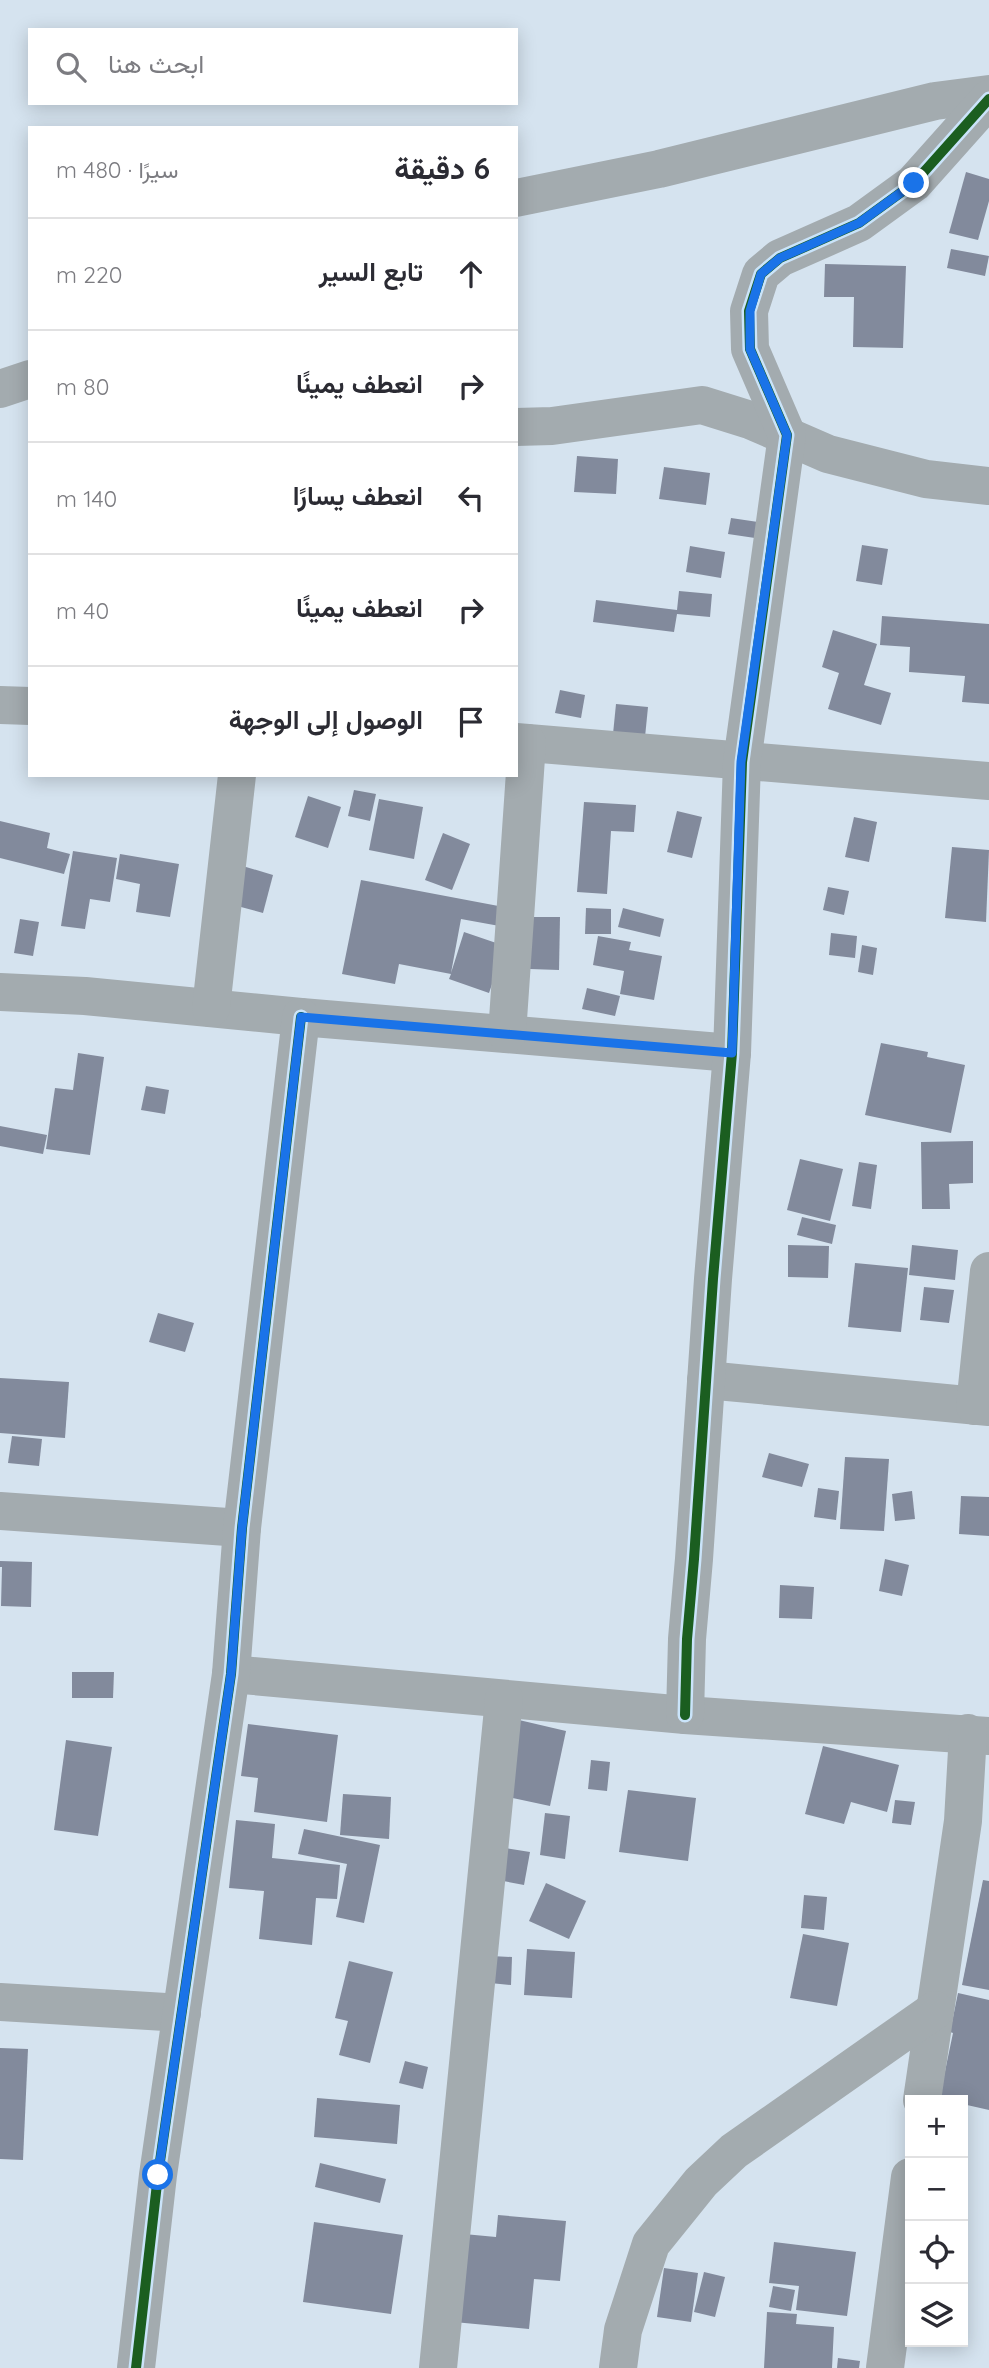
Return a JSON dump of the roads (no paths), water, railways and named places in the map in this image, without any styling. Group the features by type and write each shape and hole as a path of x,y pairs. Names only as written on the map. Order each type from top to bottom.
{"street":[{"path":"518,198 659,169 936,101 989,93"},
{"path":"685,1715 687,1639 732,1053 741,762 787,435 750,349 750,311 761,274 780,258 859,223 914,183 989,99"},
{"path":"0,389 28,380"},
{"path":"518,427 552,426 702,405 750,420 828,454 914,476 989,486"},
{"path":"0,705 28,706"},
{"path":"507,1034 522,743 989,781"},
{"path":"211,1008 237,777"},
{"path":"0,992 85,996 732,1053"},
{"path":"136,2368 158,2175 231,1674 242,1528 301,1017"},
{"path":"706,1380 982,1407 989,1271"},
{"path":"0,1511 242,1528"},
{"path":"231,1674 685,1715 979,1734 976,1826 935,2010 923,2095"},
{"path":"438,2368 504,1699"},
{"path":"0,2002 182,2013"},
{"path":"618,2368 623,2330 652,2244 701,2182 734,2151 935,2010"},
{"path":"885,2368 905,2215"}]}
